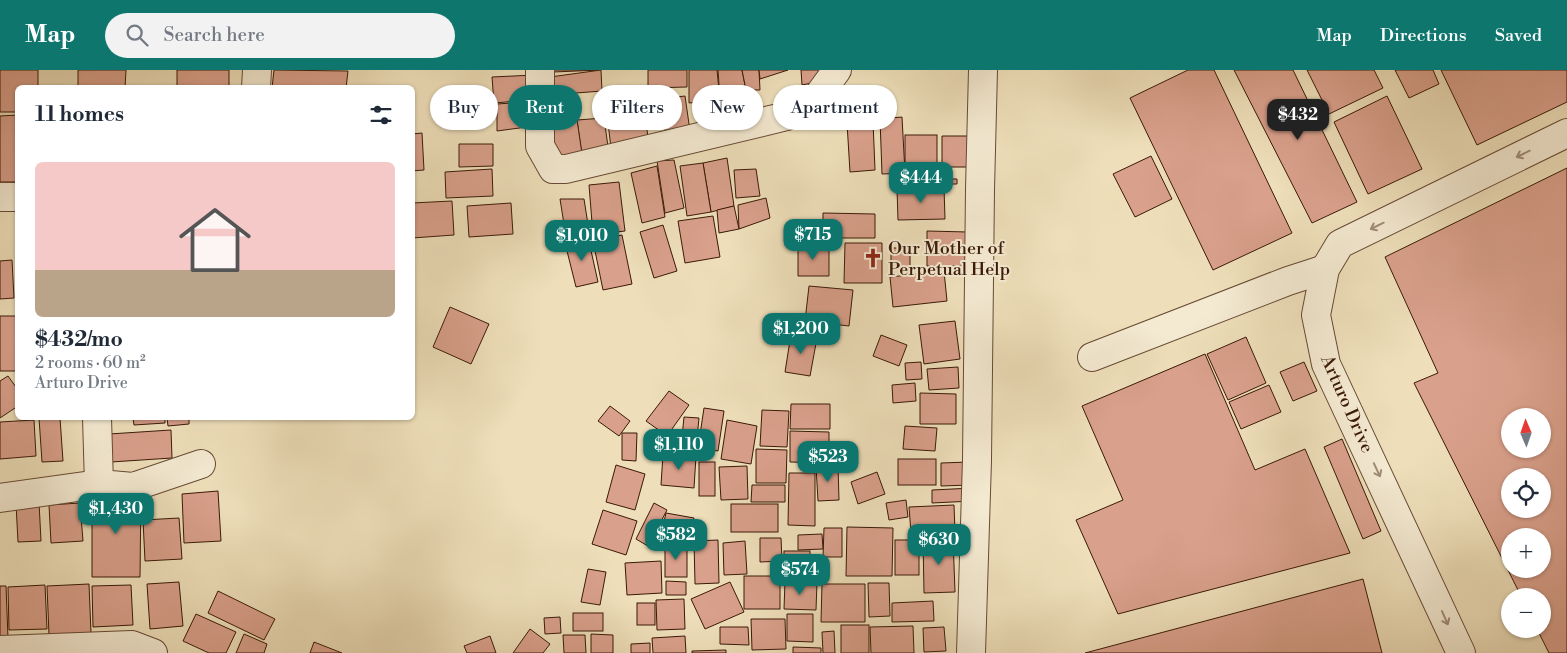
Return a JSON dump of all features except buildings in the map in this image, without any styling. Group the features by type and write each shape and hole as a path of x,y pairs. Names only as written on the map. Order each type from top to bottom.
{"street":[{"path":"256,85 257,70"},
{"path":"540,70 540,146 553,169 566,169 787,116 815,100 837,70"},
{"path":"970,653 977,460 980,189 984,70"},
{"name":"Arturo Drive","path":"1461,653 1326,364 1316,316 1325,269 1340,244 1567,133"},
{"path":"0,197 15,197"},
{"path":"1092,357 1325,269"},
{"path":"97,420 99,484"},
{"path":"0,498 99,484 133,487 201,464"},
{"path":"16,651 132,645 153,653"}],"place":[{"name":"Our Mother of Perpetual Help","path":"873,258"}]}
